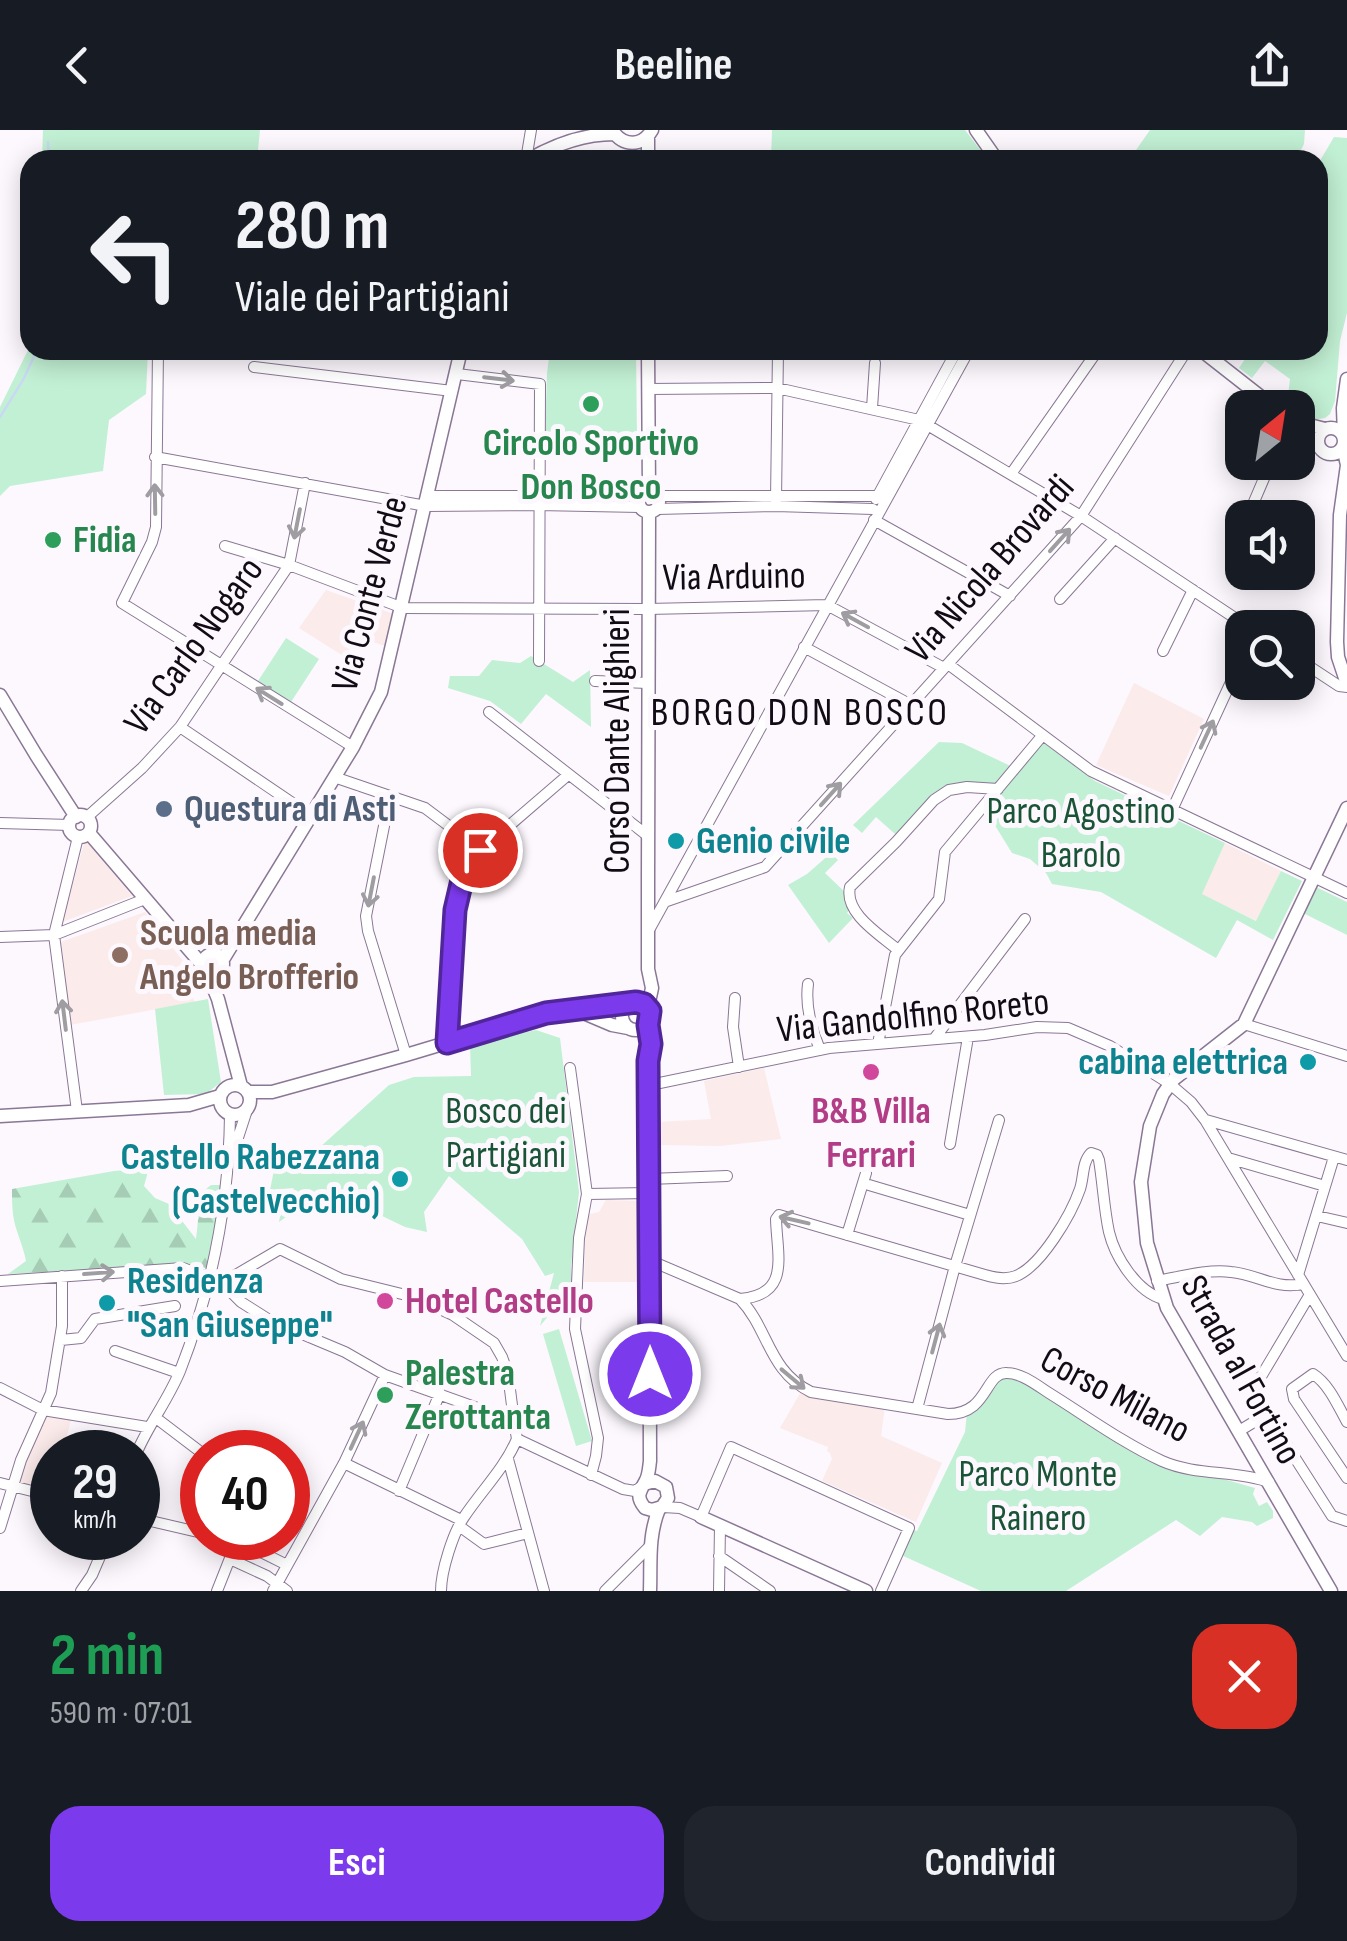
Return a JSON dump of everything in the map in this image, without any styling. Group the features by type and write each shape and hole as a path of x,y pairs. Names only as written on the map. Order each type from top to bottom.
{"street":[{"path":"533,130 548,150 605,132 624,142 645,136"},
{"path":"158,360 156,528 122,603 352,747"},
{"name":"Via Conte Verde","path":"212,963 233,940 382,692 460,360"},
{"name":"Corso Dante Alighieri","path":"638,1004 648,970 648,360"},
{"path":"776,501 778,360"},
{"path":"648,930 924,422 952,360"},
{"path":"873,514 878,496 963,360"},
{"path":"1011,474 1091,360"},
{"name":"Via Nicola Brovardi","path":"666,900 765,867 1082,516 1181,360"},
{"path":"1214,360 1252,390"},
{"path":"872,408 875,363"},
{"path":"254,367 452,391"},
{"path":"456,374 540,384 539,661"},
{"path":"1315,670 1339,686 1347,685 1337,646 1340,515 1345,482 1339,446 1347,379"},
{"path":"648,388 778,388 924,422 1082,516 1225,611"},
{"path":"1339,446 1321,449 1325,433 1343,408"},
{"path":"1315,430 1325,433 1337,429 1339,446"},
{"path":"155,457 427,501 776,501 878,496"},
{"name":"Via Carlo Nogaro","path":"80,826 180,727 289,565 305,483"},
{"path":"776,501 873,514 1010,596"},
{"path":"1060,599 1115,538"},
{"path":"225,546 289,565 403,608"},
{"path":"1163,651 1193,590"},
{"path":"827,604 946,666 1091,771 1347,893"},
{"name":"Via Arduino","path":"403,608 647,609 827,604"},
{"path":"804,647 911,705"},
{"path":"595,681 648,683"},
{"path":"0,695 80,826 183,946 212,963 239,1096 238,1116 189,1105"},
{"path":"1172,810 1225,695"},
{"path":"489,712 648,836"},
{"path":"180,727 310,815"},
{"path":"878,1044 898,950 939,899 945,852 1042,736"},
{"path":"447,1043 455,910 462,880 480,850 568,775"},
{"path":"334,777 425,808 480,850"},
{"path":"898,950 850,906 850,886 934,800 949,790 967,786 998,789"},
{"path":"390,796 366,916 406,1055"},
{"name":"Strada al Fortino","path":"1331,1591 1163,1299 1144,1228 1142,1167 1153,1117 1163,1094 1244,1024 1347,808"},
{"path":"0,823 80,826"},
{"path":"77,1112 54,934 80,826"},
{"path":"0,937 54,934 145,899"},
{"path":"934,1040 1025,919"},
{"path":"808,984 809,1017 820,1050"},
{"path":"735,998 732,1027 739,1066"},
{"path":"0,1116 189,1105 272,1092 523,1018 572,1009 638,1004 651,1016 637,1028 612,1025 572,1009"},
{"path":"638,1004 622,1016 637,1028 648,1061 650,1085 650,1461 639,1498 649,1518 650,1591"},
{"path":"1244,1024 1347,1056"},
{"name":"Via Gandolfino Roreto","path":"650,1085 820,1050 1038,1027 1068,1028 1110,1046 1192,1102 1345,1348"},
{"path":"950,1144 968,1036"},
{"path":"570,1068 587,1194 578,1238 575,1329 598,1438 591,1475"},
{"path":"230,1164 227,1113 220,1101 239,1096"},
{"path":"148,1430 179,1373 200,1310 216,1281 239,1096"},
{"path":"916,1409 999,1120"},
{"path":"1204,1120 1347,1160"},
{"path":"649,1260 740,1299 762,1295 774,1285 778,1274 778,1216 1001,1278 1014,1277 1042,1253 1063,1221 1078,1193 1086,1157 1092,1154 1100,1160 1108,1228 1115,1248 1139,1284 1152,1296 1163,1299"},
{"path":"1157,1281 1231,1272 1288,1288 1300,1280 1334,1157"},
{"path":"1227,1158 1325,1186"},
{"path":"587,1194 726,1176"},
{"path":"847,1235 868,1179 970,1215"},
{"path":"1317,1216 1347,1224"},
{"path":"216,1281 280,1249 341,1279 414,1297 453,1315 494,1344 508,1374 517,1439 508,1458 460,1523 441,1585"},
{"path":"0,1281 184,1268 216,1281 271,1321 345,1352 384,1374 514,1421"},
{"path":"0,1528 26,1446 50,1393 61,1340 62,1276"},
{"path":"1310,1296 1253,1390 1332,1516 1347,1522"},
{"name":"Corso Milano","path":"740,1299 778,1364 798,1385 820,1394 948,1414 967,1412 997,1376 1016,1374 1166,1463 1269,1482"},
{"path":"61,1340 81,1338 95,1319 177,1306 200,1310"},
{"path":"115,1351 179,1373"},
{"path":"275,1587 344,1463 384,1374"},
{"path":"1347,1422 1320,1378 1313,1374 1292,1390 1294,1399 1347,1478"},
{"path":"0,1388 44,1410 152,1423 180,1440"},
{"path":"399,1491 440,1393"},
{"path":"1239,1430 1267,1414"},
{"path":"517,1439 614,1486 648,1509 676,1507 695,1514 866,1591"},
{"path":"695,1514 731,1447 909,1528 881,1591"},
{"path":"508,1458 544,1591"},
{"path":"650,1461 673,1500 695,1514"},
{"path":"344,1463 460,1523 484,1544 528,1534"},
{"path":"605,1591 650,1544 668,1498 665,1486 655,1480 631,1491 614,1486"},
{"path":"0,1482 30,1490"},
{"path":"719,1591 720,1526"},
{"path":"719,1556 770,1591"},
{"path":"81,1591 98,1560"},
{"path":"218,1591 231,1560"},
{"path":"247,1560 275,1587 287,1591"},
{"path":"277,1560 287,1565"}],"shaded area":[{"path":"326,590 394,614 385,646 358,637 345,657 299,628"},
{"path":"1134,683 1204,719 1169,796 1096,765"},
{"path":"85,840 132,896 62,922"},
{"path":"1225,843 1281,871 1257,921 1201,894"},
{"name":"Scuola media Angelo Brofferio","path":"145,912 197,979 187,986 195,1002 70,1025 61,942"},
{"path":"764,1068 781,1139 720,1146 658,1145 659,1122 711,1119 704,1081"},
{"path":"606,1200 640,1201 642,1282 584,1282 586,1215 599,1212"},
{"path":"802,1390 885,1407 881,1436 942,1463 916,1522 822,1481 832,1459 828,1447 780,1428"},
{"path":"44,1415 71,1420 68,1430 38,1430"},
{"path":"30,1451 30,1486 19,1479"}],"green space":[{"path":"43,130 260,130 258,150 42,150"},
{"path":"772,130 965,130 980,150 771,150"},
{"path":"1150,130 1305,130 1301,150 1136,150"},
{"path":"1334,137 1347,138 1347,313 1340,341 1335,401 1330,414 1315,420 1315,390 1289,390 1290,379 1265,361 1252,378 1239,368 1244,360 1328,360 1328,150"},
{"path":"23,360 148,360 146,394 109,420 103,471 10,486 0,496 0,407"},
{"name":"Circolo Sportivo Don Bosco","path":"549,360 636,360 637,436 545,435"},
{"path":"286,638 319,659 291,702 258,681"},
{"path":"531,656 573,682 590,670 591,727 546,694 521,724 490,701 448,688 450,676 479,676 492,660 520,663"},
{"name":"Parco Agostino Barolo","path":"939,742 962,743 1019,770 1043,742 1095,781 1225,843 1202,894 1256,921 1281,871 1302,881 1273,940 1237,920 1216,958 1101,892 1052,884 1030,859 1012,853 983,806 997,790 949,790 904,833 895,834 876,817 862,833 853,825"},
{"path":"831,853 838,860 825,873 848,895 851,907 847,913 853,918 829,943 788,885"},
{"path":"1316,887 1347,902 1347,935 1303,913"},
{"path":"208,999 221,1082 206,1094 164,1095 155,1009"},
{"name":"Bosco dei Partigiani","path":"536,1030 560,1038 579,1192 572,1287 540,1326 554,1273 545,1276 522,1239 449,1176 424,1212 427,1232 380,1215 357,1217 314,1197 279,1222 283,1200 294,1188 270,1190 274,1170 319,1148 389,1085 414,1077 471,1076 470,1044"},
{"path":"149,1168 144,1186 155,1198 169,1204 196,1239 201,1193 211,1185 222,1185 207,1268 184,1265 8,1274 26,1261 14,1220 12,1189"},
{"path":"559,1329 592,1441 576,1446 543,1334"},
{"name":"Parco Monte Rainero","path":"1011,1373 1167,1463 1255,1488 1253,1494 1259,1506 1267,1502 1273,1518 1257,1526 1222,1517 1200,1536 1176,1520 1066,1591 981,1591 901,1555 913,1530 917,1531 965,1432 967,1412 997,1376"}],"waterway":[{"path":"48,142 48,150"},
{"path":"0,417 32,360"}],"place":[{"name":"Circolo Sportivo Don Bosco","path":"591,404"},
{"name":"Fidia","path":"53,540"},
{"name":"Questura di Asti","path":"164,809"},
{"name":"Genio civile","path":"676,841"},
{"name":"Scuola media Angelo Brofferio","path":"120,955"},
{"name":"cabina elettrica","path":"1308,1062"},
{"name":"B&B Villa Ferrari","path":"871,1072"},
{"name":"Castello Rabezzana (Castelvecchio)","path":"400,1179"},
{"name":"Hotel Castello","path":"385,1301"},
{"name":"Residenza \"San Giuseppe\"","path":"107,1303"},
{"name":"Palestra Zerottanta","path":"385,1395"}],"district":[{"name":"BORGO DON BOSCO","path":"800,713"}],"route":[{"path":"480,850 462,880 455,910 447,1043 546,1013 636,1002 650,1011 650,1374"}]}
